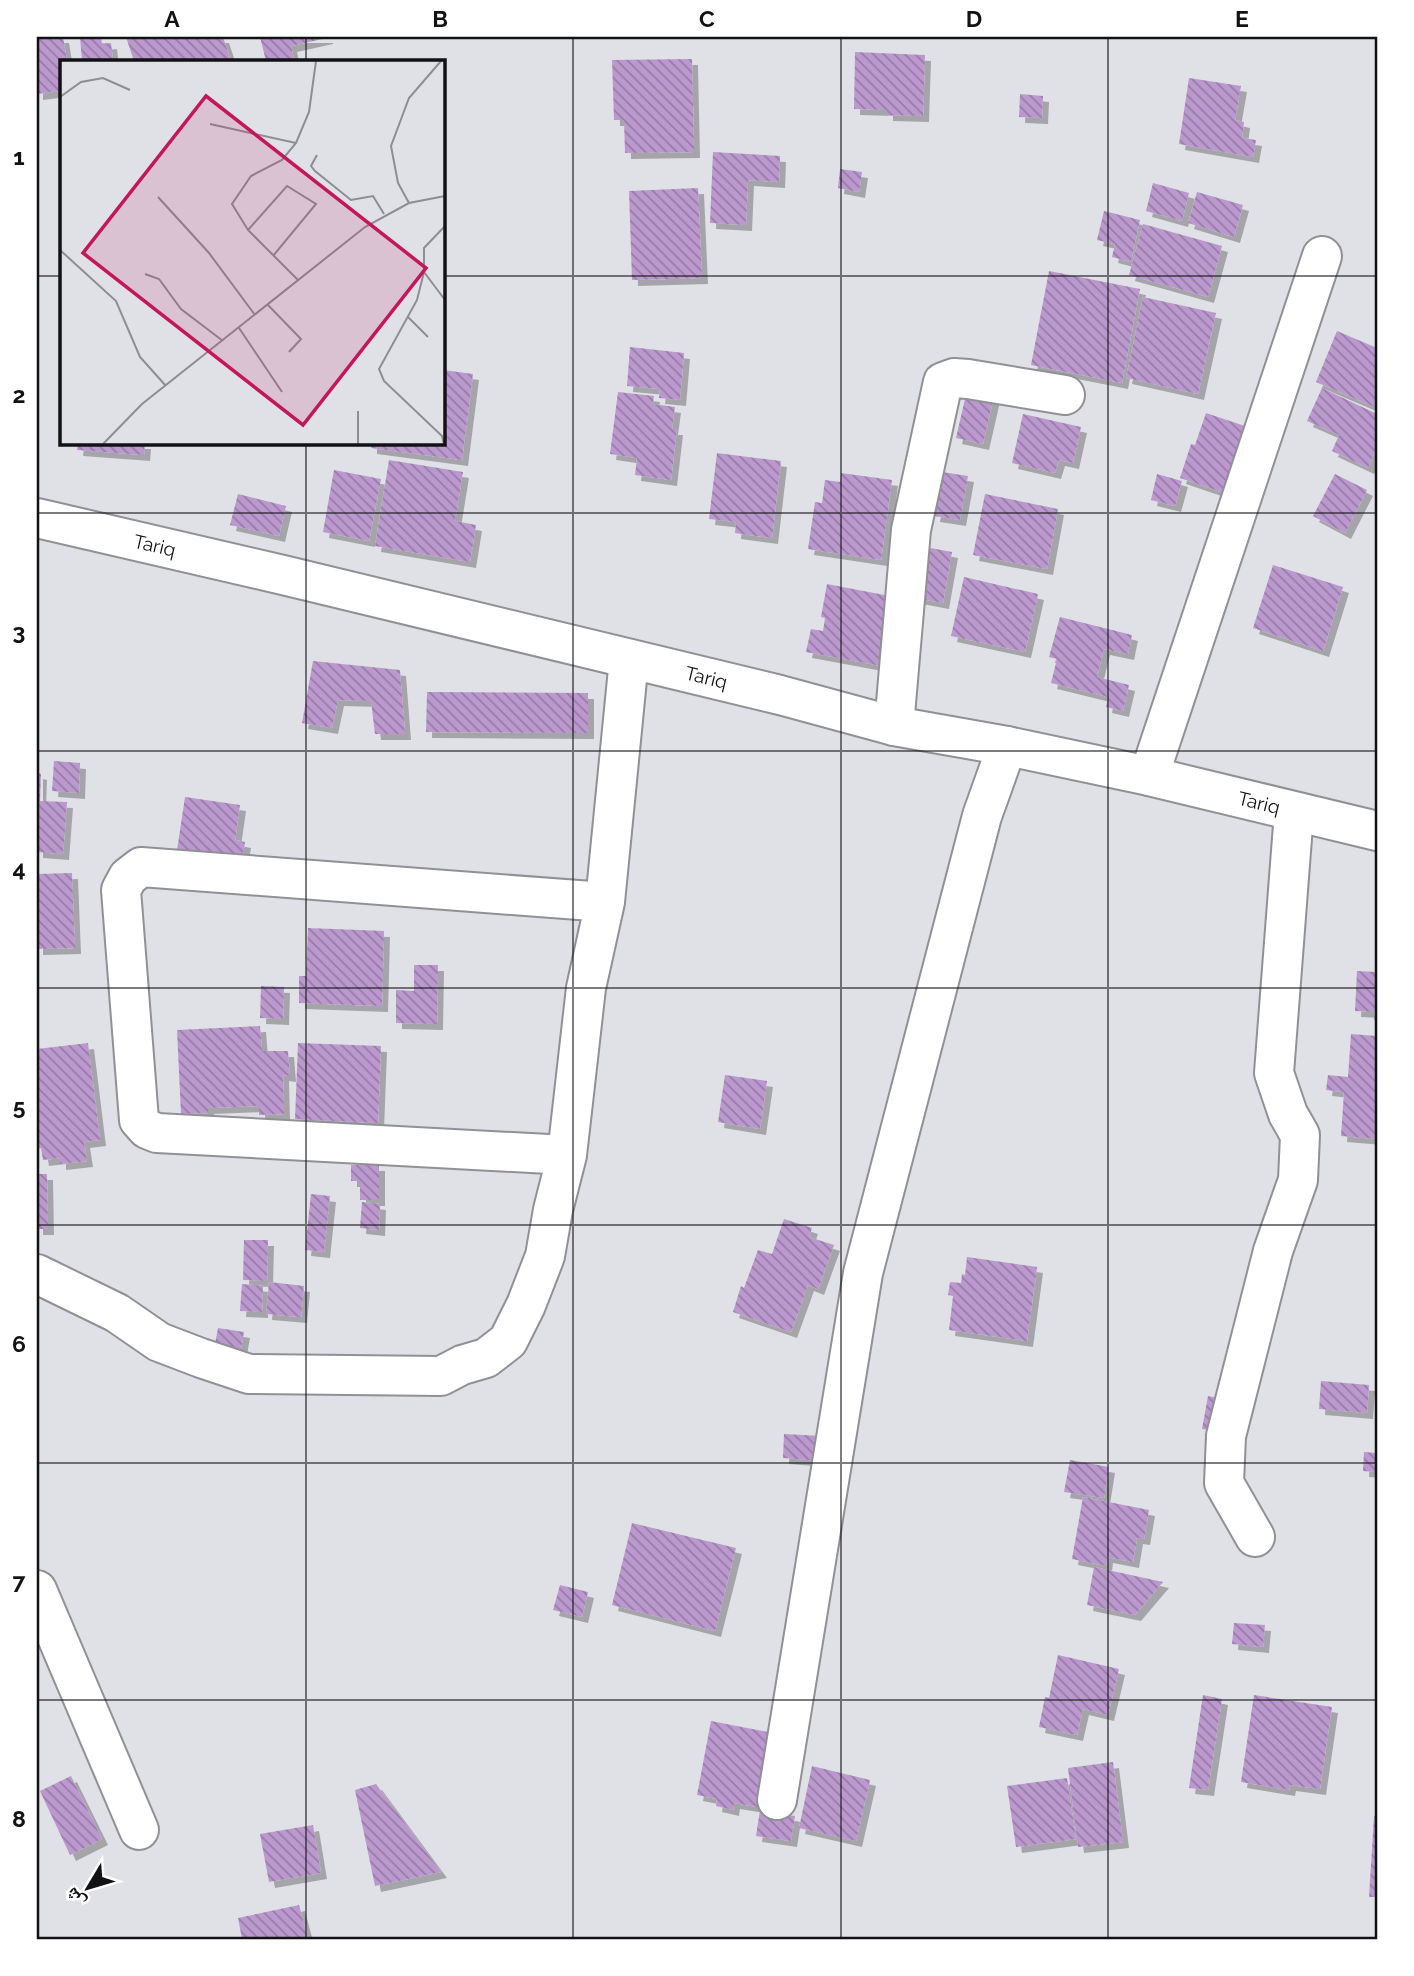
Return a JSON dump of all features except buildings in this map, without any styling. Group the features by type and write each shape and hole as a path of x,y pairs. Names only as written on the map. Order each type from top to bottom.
{"street":[{"path":"1149,776 1322,256"},
{"path":"894,726 911,530 943,382 954,378 968,379 1065,395"},
{"name":"Tariq","path":"37,518 780,695 894,726 1007,746 1149,776 1377,831"},
{"path":"37,1274 117,1313 159,1342 249,1374 441,1376 462,1365 486,1358 508,1341 526,1305 545,1256 567,1155 586,989 605,902 629,659"},
{"path":"778,1800 863,1273 982,816 1007,746"},
{"path":"1255,1537 1224,1483 1226,1436 1273,1251 1298,1180 1300,1136 1288,1114 1274,1073 1294,812"},
{"path":"567,1155 157,1133 147,1129 139,1120 121,890 128,877 141,867 605,902"},
{"path":"37,1590 139,1830"}]}
